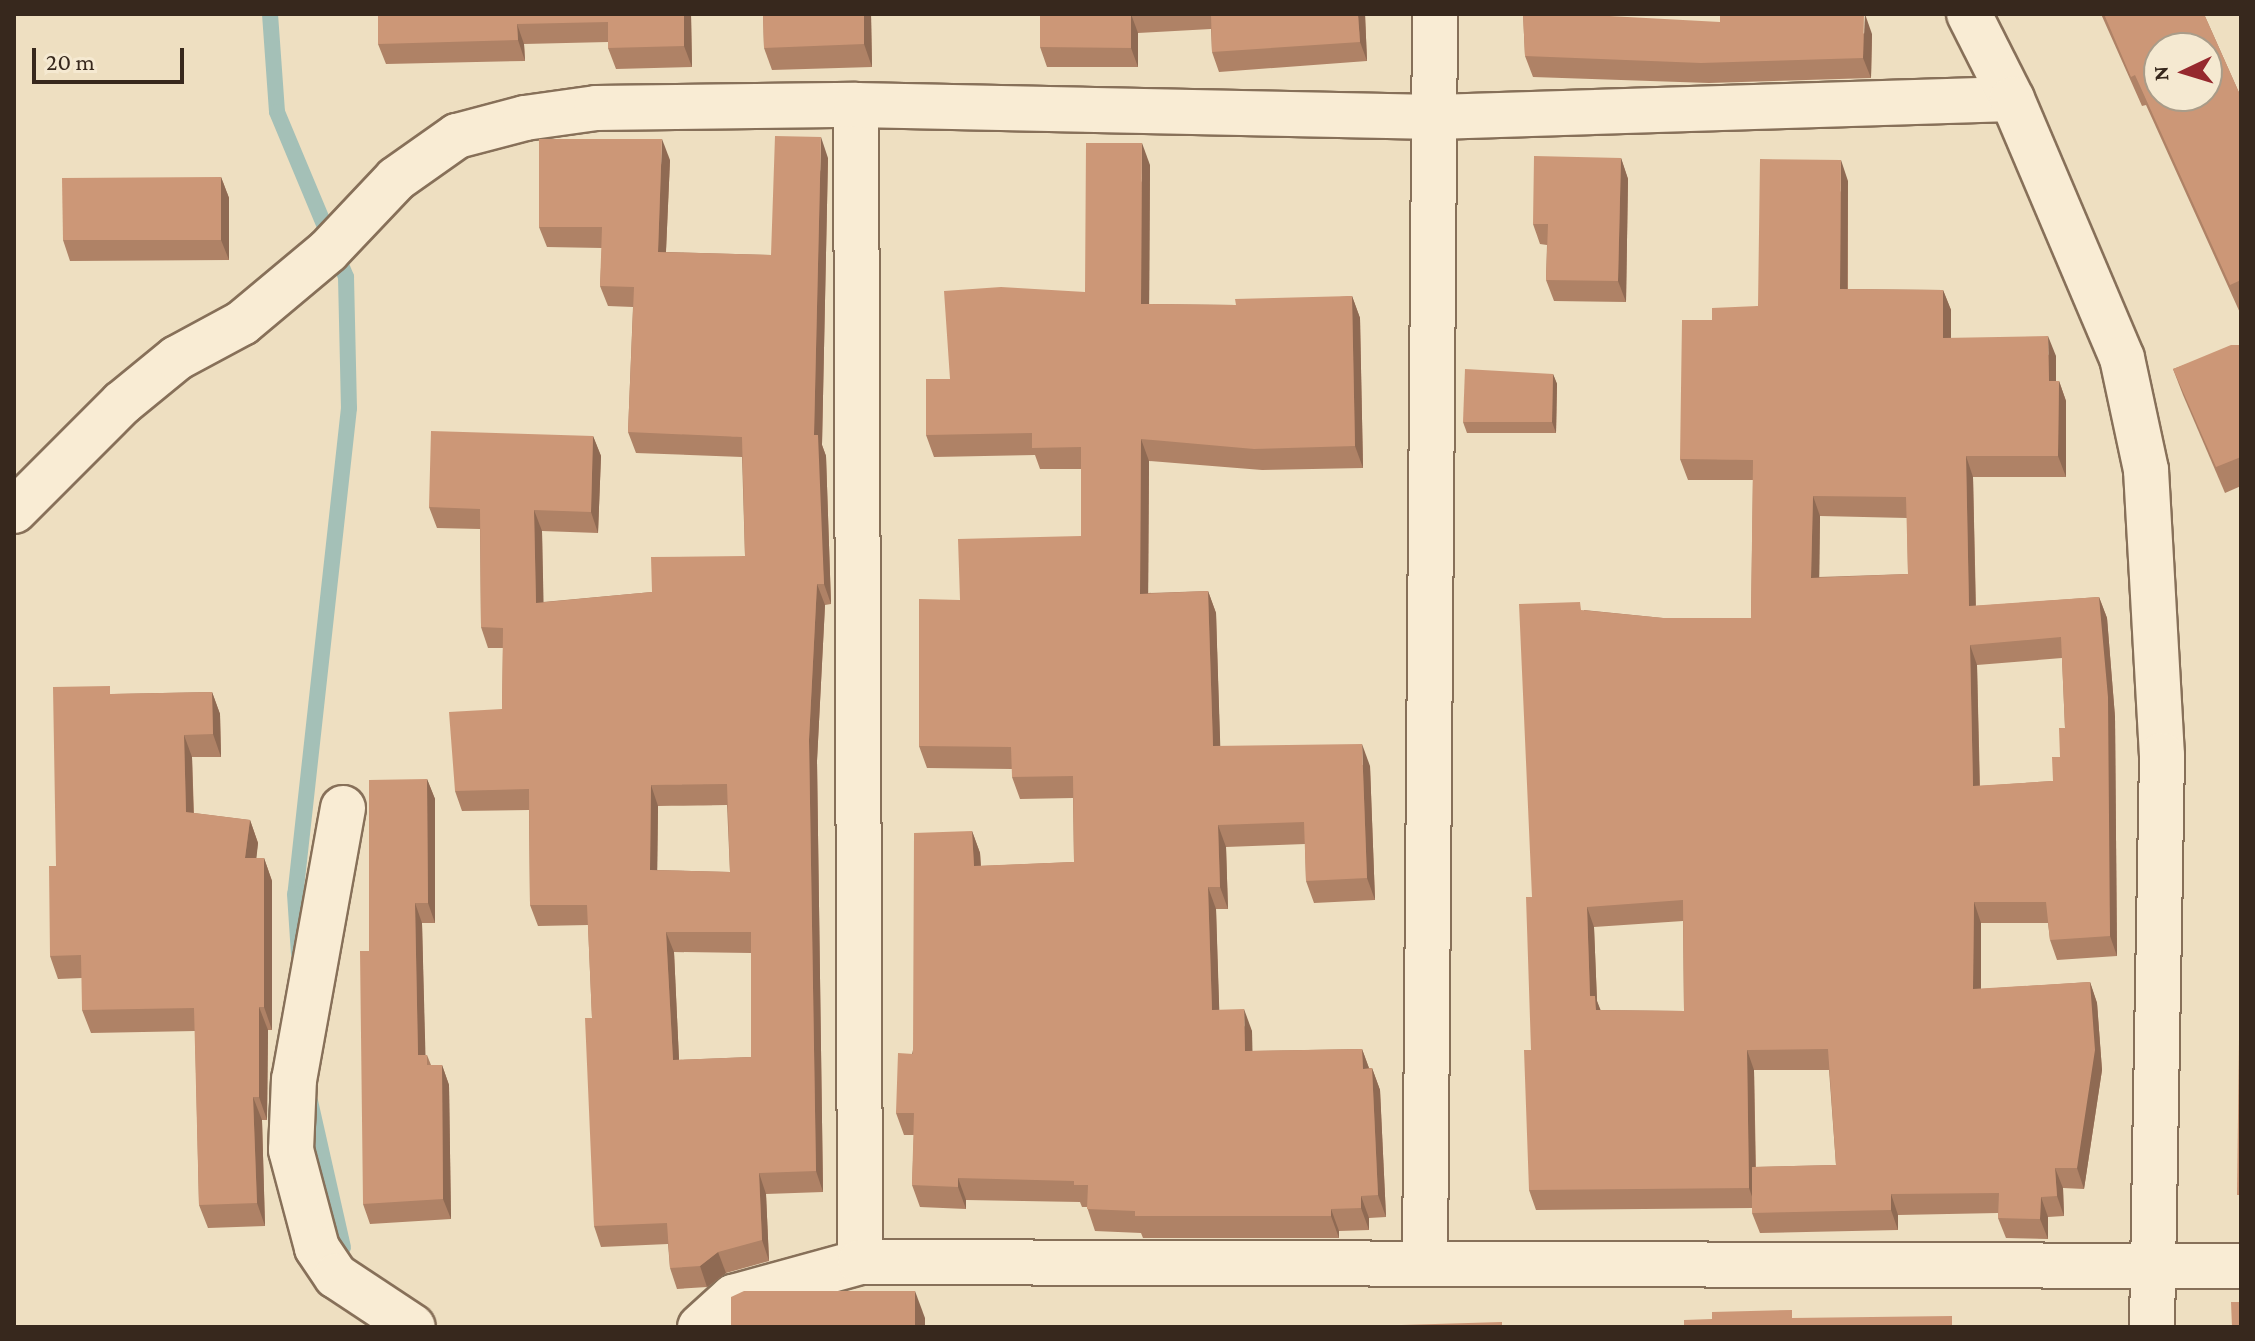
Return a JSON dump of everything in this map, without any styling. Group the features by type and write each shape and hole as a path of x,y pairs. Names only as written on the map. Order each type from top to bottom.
{"street":[{"path":"1425,1263 1435,14"},
{"path":"1969,14 2012,99 2122,358 2146,470 2162,755 2152,1327"},
{"path":"14,511 122,403 177,358 242,323 328,251 396,179 457,136 525,118 596,108 856,105 1436,117 2012,99"},
{"path":"856,105 860,1262"},
{"path":"343,808 294,1079 291,1150 317,1248 336,1276 413,1327"},
{"path":"700,1327 733,1297 860,1262 2241,1266"}],"building":[{"path":"378,14 684,14 684,46 608,48 608,22 517,24 518,40 378,44"},
{"path":"763,14 864,14 864,44 764,48"},
{"path":"1040,14 1131,14 1131,48 1040,47"},
{"path":"1211,14 1358,14 1360,42 1212,52"},
{"path":"1523,14 1720,22 1720,14 1864,14 1863,58 1701,63 1525,56"},
{"path":"2104,14 2204,14 2212,32 2143,32 2143,93 2135,75 2131,77"},
{"path":"2223,57 2241,97 2241,280 2230,285 2152,112 2223,112"},
{"path":"775,136 821,137 814,435 818,435 824,584 817,584 809,740 816,1171 759,1173 762,1240 718,1252 700,1266 670,1268 667,1223 594,1226 585,1018 592,1018 587,905 530,905 529,789 455,791 449,712 502,709 503,628 481,627 480,509 429,507 431,431 593,436 591,512 534,510 536,603 652,592 651,557 745,556 742,437 628,432 634,287 600,286 602,227 539,227 539,139 662,139 658,252 771,255","holes":["727,784 730,872 650,870 651,785","666,932 751,932 751,1057 673,1060"]},
{"path":"1086,143 1142,143 1141,304 1236,305 1235,299 1352,296 1355,446 1254,449 1141,439 1140,594 1208,591 1213,746 1362,744 1367,878 1306,881 1304,822 1218,825 1220,887 1208,887 1212,1010 1244,1009 1245,1051 1362,1049 1363,1069 1372,1068 1378,1195 1361,1196 1361,1208 1331,1209 1331,1216 1135,1216 1135,1211 1087,1209 1088,1185 1074,1185 1074,1181 958,1178 958,1187 912,1185 914,1113 896,1113 898,1053 913,1054 914,833 972,831 974,866 1074,862 1073,776 1012,777 1011,747 919,746 919,599 960,600 958,539 1081,536 1081,447 1032,448 1032,433 926,435 926,379 950,379 944,291 1001,287 1085,292"},
{"path":"1534,156 1621,158 1618,281 1546,280 1548,224 1533,224"},
{"path":"1760,159 1841,160 1840,289 1943,290 1943,338 2048,336 2049,381 2059,381 2058,456 1966,456 1969,606 2099,597 2108,697 2110,936 2050,940 2046,902 1974,902 1973,989 2090,982 2095,1050 2077,1168 2055,1168 2057,1196 2041,1197 2040,1219 1998,1218 1999,1193 1891,1194 1891,1210 1752,1213 1752,1167 1836,1165 1828,1049 1747,1050 1749,1188 1529,1190 1524,1050 1531,1050 1526,897 1532,897 1519,604 1580,602 1581,610 1663,618 1751,618 1753,460 1680,459 1682,320 1712,320 1712,308 1758,306","holes":["1813,496 1906,497 1908,574 1811,578","2061,637 2065,728 2059,728 2060,757 2052,757 2053,781 1973,786 1970,645","1683,900 1684,1011 1596,1010 1595,996 1590,996 1587,907"]},
{"path":"221,177 221,240 63,240 62,178"},
{"path":"2231,345 2241,345 2241,457 2216,467 2173,369"},
{"path":"1465,369 1553,374 1552,422 1463,422"},
{"path":"110,686 110,694 212,692 213,734 184,735 186,812 250,820 245,858 264,858 264,1007 259,1007 259,1097 253,1097 257,1203 199,1205 194,1008 82,1010 81,955 50,956 49,866 56,866 53,687"},
{"path":"427,779 428,903 415,903 418,1055 427,1055 427,1065 442,1065 443,1199 363,1204 360,951 369,951 369,780"},
{"path":"2239,1038 2241,1195 2237,1195"},
{"path":"744,1291 915,1291 915,1327 731,1327 731,1297"},
{"path":"2231,1302 2241,1302 2241,1327 2232,1327"},
{"path":"1792,1310 1792,1318 1952,1316 1952,1327 1684,1327 1684,1320 1712,1319 1712,1312"},
{"path":"1502,1322 1502,1327 1368,1327 1368,1326"}],"waterway":[{"path":"270,14 277,112 346,277 349,408 295,894 299,954"},
{"path":"310,1101 343,1247"}]}
